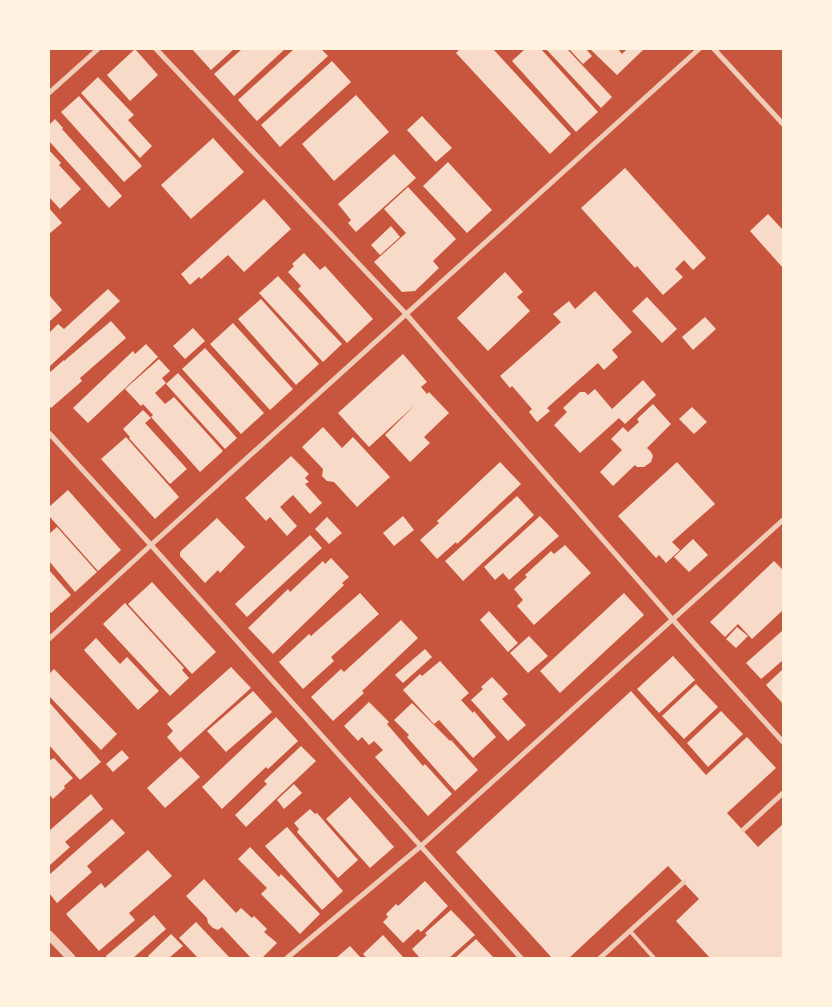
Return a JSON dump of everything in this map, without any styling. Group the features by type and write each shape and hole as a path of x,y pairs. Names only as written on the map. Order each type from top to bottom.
{"street":[{"path":"49,93 98,49"},
{"path":"156,49 406,314 673,620 783,742"},
{"path":"49,639 698,49"},
{"path":"714,49 783,124"},
{"path":"49,433 520,958"},
{"path":"287,958 421,846 783,520"},
{"path":"743,830 783,793"},
{"path":"600,958 684,882"},
{"path":"49,935 71,958"}],"lane":[{"path":"630,931 654,958"}],"building":[{"path":"135,49 158,75 130,101 107,75"},
{"path":"192,49 234,49 211,70"},
{"path":"242,49 285,49 234,96 214,74"},
{"path":"294,49 321,49 328,56 257,121 238,100"},
{"path":"460,49 493,49 571,134 550,154 456,53"},
{"path":"525,49 541,49 598,112 576,132 512,61"},
{"path":"546,49 567,49 612,97 601,108"},
{"path":"569,49 586,49 592,56 583,64"},
{"path":"590,49 618,49 622,54 627,49 644,49 617,75"},
{"path":"332,61 351,82 280,147 261,125"},
{"path":"98,77 134,115 128,120 152,146 140,158 81,93"},
{"path":"356,95 389,132 334,181 302,144"},
{"path":"79,96 142,166 124,182 61,112"},
{"path":"422,116 452,148 436,162 407,130"},
{"path":"55,119 122,196 109,208 49,141 49,125"},
{"path":"213,138 244,172 191,219 161,185"},
{"path":"49,150 61,163 59,165 81,189 60,209 49,197"},
{"path":"394,154 416,178 356,232 348,223 351,220 338,204"},
{"path":"448,162 492,210 467,233 423,186"},
{"path":"625,168 706,258 693,270 684,260 675,269 683,277 663,295 637,266 635,268 581,208"},
{"path":"408,187 456,239 433,261 439,268 415,291 402,292 374,262 406,233 384,209"},
{"path":"264,199 291,229 244,272 228,255 201,279 199,277 190,285 181,274"},
{"path":"49,208 62,223 49,234"},
{"path":"768,214 782,229 783,227 783,268 750,231"},
{"path":"391,226 400,237 380,255 371,245"},
{"path":"304,253 320,270 325,266 373,319 347,343 298,289 301,286 288,272 294,266 292,264"},
{"path":"505,272 523,292 517,297 530,311 488,351 457,318"},
{"path":"278,276 342,344 323,362 259,293"},
{"path":"108,289 120,301 49,367 49,333 58,324 64,329"},
{"path":"595,291 632,332 612,350 618,357 604,370 598,363 547,408 550,411 537,422 529,412 532,409 512,386 510,388 500,376 561,322 553,314 569,301 575,309"},
{"path":"49,295 62,310 49,322"},
{"path":"647,297 677,329 662,343 632,311"},
{"path":"261,299 319,364 296,385 238,319"},
{"path":"705,317 716,329 693,350 682,337"},
{"path":"111,321 126,338 80,378 82,381 51,408 49,405 49,373"},
{"path":"233,323 293,389 270,410 210,344"},
{"path":"193,328 205,341 185,359 173,346"},
{"path":"146,344 158,357 88,423 73,408 133,351 135,354"},
{"path":"205,348 264,413 241,434 182,369"},
{"path":"403,354 427,382 421,387 427,394 429,392 449,413 424,437 430,443 410,462 385,435 415,405 369,447 338,413"},
{"path":"159,359 170,371 162,378 166,383 155,393 165,404 174,397 223,451 200,472 151,417 153,415 143,404 141,406 125,389"},
{"path":"178,373 237,438 225,449 166,384"},
{"path":"643,380 656,395 625,424 619,418 580,453 554,425 567,412 563,408 580,392 585,392 588,395 595,389 612,409"},
{"path":"653,404 671,424 647,448 653,456 651,462 644,467 637,467 635,465 613,486 600,472 622,450 611,439 623,427 628,432 639,422 637,419"},
{"path":"692,407 707,422 694,434 679,419"},
{"path":"143,410 151,418 145,423 187,469 170,484 123,429"},
{"path":"323,427 342,448 353,437 390,477 357,507 334,482 327,481 322,476 323,469 302,447"},
{"path":"126,437 179,497 155,519 101,459"},
{"path":"291,456 309,474 305,478 309,482 305,484 322,503 310,514 293,495 280,507 297,526 287,536 270,517 266,521 245,498"},
{"path":"500,462 521,484 457,544 456,542 437,559 420,540 439,523 437,521"},
{"path":"677,462 715,504 672,542 680,550 666,563 659,555 656,558 618,516"},
{"path":"68,490 121,550 98,571 49,516 49,507"},
{"path":"517,496 534,515 463,581 445,561"},
{"path":"403,516 414,530 394,546 383,533"},
{"path":"540,516 559,536 509,580 503,573 495,580 484,567"},
{"path":"327,517 342,533 329,544 315,529"},
{"path":"217,518 245,547 220,573 218,570 205,583 180,556 180,553"},
{"path":"57,527 97,572 75,592 49,561 49,534"},
{"path":"310,535 322,548 247,617 235,604"},
{"path":"693,539 708,555 689,572 674,557"},
{"path":"565,545 591,573 534,625 517,606 523,600 514,589 527,577 525,575 551,551 554,554"},
{"path":"331,558 349,577 342,583 344,585 273,654 248,628 288,589 290,592 323,561 325,564"},
{"path":"774,561 783,570 783,610 752,639 738,624 725,637 710,622"},
{"path":"49,570 71,595 51,613 49,611"},
{"path":"152,582 216,652 192,674 128,604"},
{"path":"360,593 379,614 331,657 334,661 303,689 279,662 309,634 311,636"},
{"path":"624,593 644,615 560,693 540,671"},
{"path":"125,603 184,668 182,670 189,678 170,696 103,624"},
{"path":"489,611 518,643 508,652 480,620"},
{"path":"401,620 418,638 362,691 364,693 333,721 311,697 341,669 344,672"},
{"path":"737,627 748,636 736,648 726,639"},
{"path":"783,630 783,660 761,679 746,663"},
{"path":"529,636 548,656 528,673 510,653"},
{"path":"96,638 120,664 127,657 159,691 138,710 84,650"},
{"path":"425,649 432,657 403,683 395,675"},
{"path":"673,656 695,680 659,713 637,689"},
{"path":"440,661 469,693 461,700 473,713 474,711 496,737 473,758 439,720 434,724 403,690 420,674 422,676"},
{"path":"231,667 251,688 180,752 167,737 173,731 167,724"},
{"path":"54,669 117,734 101,750 49,696 49,674"},
{"path":"783,669 783,704 766,685"},
{"path":"492,677 508,694 502,699 526,725 508,741 471,700"},
{"path":"696,684 718,707 684,739 662,716"},
{"path":"253,691 272,712 226,752 207,731"},
{"path":"631,691 706,775 747,737 776,768 727,813 758,847 783,824 783,958 710,958 676,921 699,899 668,866 569,958 552,958 456,852"},
{"path":"49,702 101,762 80,780 49,745"},
{"path":"369,702 389,722 387,724 423,766 425,764 452,794 428,816 375,757 383,750 374,741 369,745 362,737 358,741 344,726"},
{"path":"412,703 451,740 478,770 455,791 407,737 409,735 394,720"},
{"path":"721,711 743,734 708,767 687,743"},
{"path":"276,717 298,741 268,769 266,767 222,809 202,787"},
{"path":"301,746 316,761 246,827 235,815 267,784 264,781"},
{"path":"122,750 129,758 113,772 106,764"},
{"path":"181,757 200,777 165,808 147,788"},
{"path":"49,758 50,760 54,758 73,778 53,799 49,794"},
{"path":"294,784 302,793 284,809 277,800"},
{"path":"91,794 103,809 65,842 70,847 49,866 49,831"},
{"path":"350,797 394,847 370,868 326,819"},
{"path":"310,809 315,814 317,813 358,860 338,878 297,832 299,829 294,823"},
{"path":"112,819 125,833 87,866 92,872 57,903 49,893 49,875"},
{"path":"287,827 343,891 322,910 265,846"},
{"path":"250,847 279,877 281,874 320,914 300,934 261,894 267,888 238,859"},
{"path":"148,850 172,876 129,913 135,920 99,951 66,914 101,883 105,888"},
{"path":"204,879 236,913 241,908 252,918 254,916 267,929 264,932 277,943 262,958 251,958 222,927 218,930 213,928 208,923 207,918 186,896"},
{"path":"425,881 448,906 421,932 418,929 403,943 383,922 388,917 386,914 396,904 398,906"},
{"path":"451,910 475,935 449,958 420,958 412,949 427,935 425,933"},
{"path":"154,915 166,929 133,958 107,958 106,956"},
{"path":"196,922 230,958 198,958 179,938"},
{"path":"171,934 183,946 169,958 150,958 148,956"},
{"path":"383,935 404,958 367,958 363,954"},
{"path":"476,939 494,958 455,958"},
{"path":"350,946 361,958 336,958"}]}
